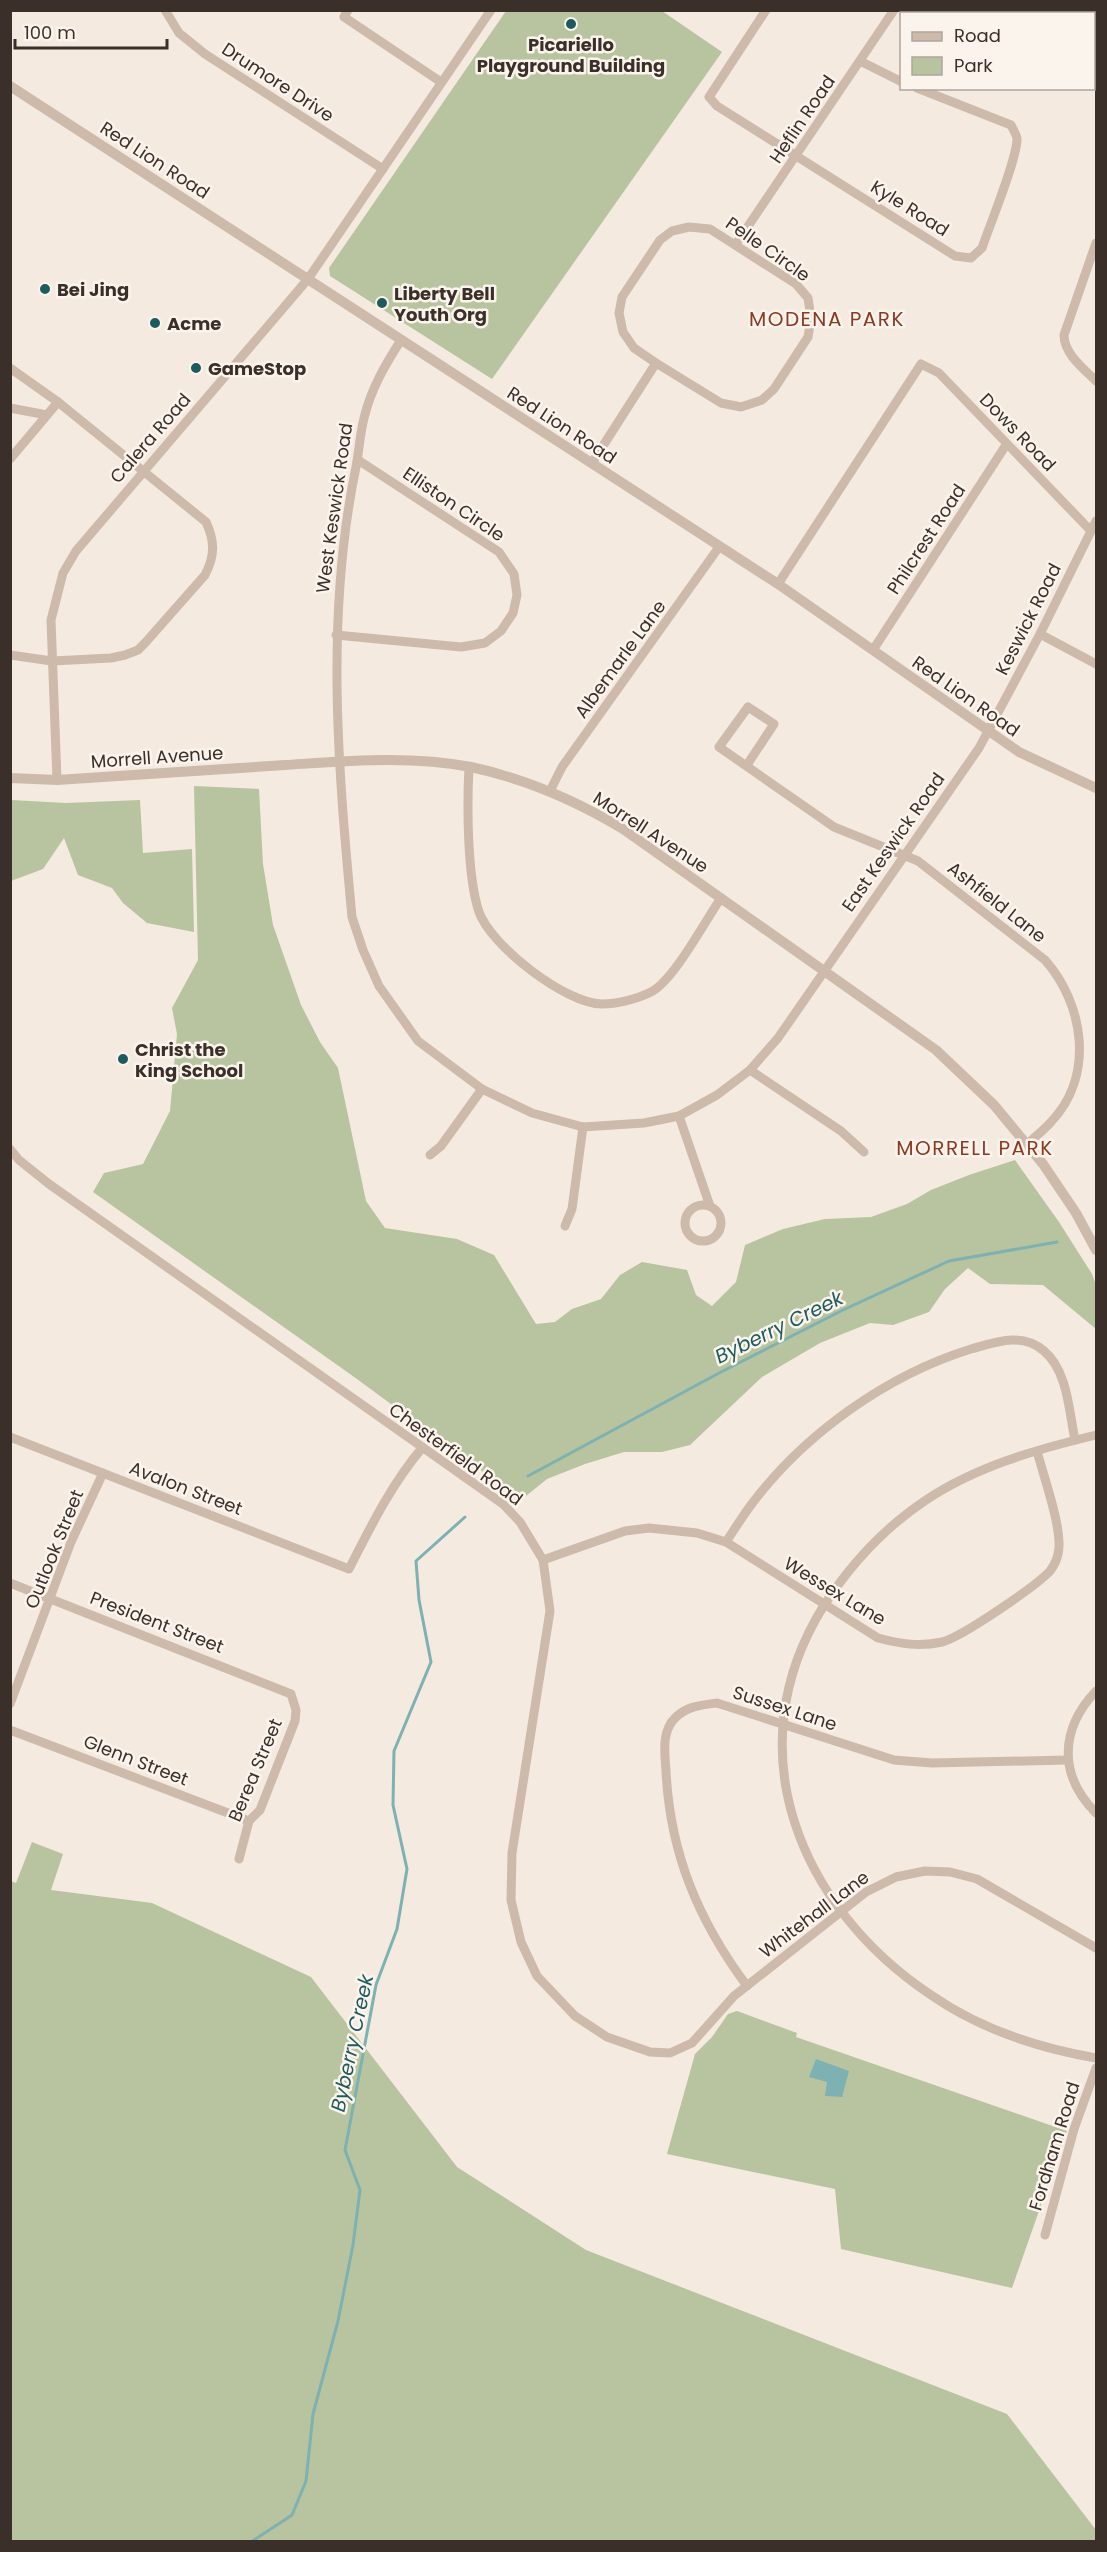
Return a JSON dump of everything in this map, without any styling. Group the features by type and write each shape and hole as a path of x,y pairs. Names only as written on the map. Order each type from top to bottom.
{"street":[{"name":"Drumore Drive","path":"165,10 179,33 205,54 383,169"},
{"path":"348,10 344,17 441,82"},
{"name":"Calera Road","path":"57,780 51,620 63,573 76,551 308,279 491,10"},
{"name":"Kyle Road","path":"766,10 709,97 796,156 955,256 970,258 982,249 1013,158 1017,139 1011,125 922,90"},
{"name":"Heflin Road","path":"736,244 894,10"},
{"path":"860,61 900,81"},
{"name":"Red Lion Road","path":"10,86 778,584 1019,752 1096,788"},
{"name":"Pelle Circle","path":"689,227 710,229 796,284 808,298 811,318 808,337 774,389 762,400 741,407 721,404 656,363 634,348 623,332 619,314 622,297 660,240 672,231 689,227"},
{"path":"1096,243 1064,335 1064,343 1069,353 1096,381"},
{"name":"West Keswick Road","path":"401,340 373,390 364,417 343,541 336,635 336,692 352,917 363,950 380,986 418,1041 482,1089"},
{"path":"592,463 656,363"},
{"name":"Dows Road","path":"778,584 921,364 939,373 1091,531"},
{"path":"10,368 58,402 206,522 213,542 212,557 205,575 138,650 111,658 52,661 10,655"},
{"path":"10,459 58,402"},
{"path":"10,408 47,415"},
{"name":"Philcrest Road","path":"873,650 1006,445"},
{"name":"Elliston Circle","path":"336,635 461,647 484,643 501,631 513,613 518,596 514,574 499,552 357,460"},
{"name":"Keswick Road","path":"988,731 1040,634 1096,521"},
{"name":"Albemarle Lane","path":"550,791 562,767 719,547"},
{"path":"1040,634 1096,664"},
{"name":"Ashfield Lane","path":"747,765 774,724 748,707 719,747 834,826 918,861 1045,960 1069,995 1080,1037 1076,1076 1068,1096 1053,1121 1027,1144"},
{"name":"East Keswick Road","path":"482,1089 532,1113 583,1127 644,1123 679,1116 717,1095 750,1070 778,1038 979,748 988,731"},
{"name":"Morrell Avenue","path":"10,778 57,780 341,762 409,761 469,767 506,776 574,801 623,829 936,1050 987,1098 1027,1144 1065,1196 1096,1250"},
{"path":"469,767 468,796 473,885 480,915 493,936 510,955 575,998 601,1004 628,1000 651,992 667,979 721,898"},
{"path":"750,1070 841,1131 864,1152"},
{"path":"430,1155 441,1146 482,1089"},
{"path":"679,1116 710,1206 720,1217 719,1232 707,1241 697,1241 686,1230 687,1215 694,1207 710,1206"},
{"path":"565,1226 572,1209 583,1127"},
{"name":"Chesterfield Road","path":"10,1149 19,1160 49,1184 503,1504 520,1522 543,1560 550,1611 512,1853 511,1900 515,1922 521,1942 537,1976 575,2016 607,2037 650,2052 670,2053"},
{"path":"726,1542 751,1504 773,1479 822,1433 854,1408 882,1389 934,1363 1003,1340 1027,1342 1044,1351 1052,1360 1064,1388 1075,1440"},
{"path":"1096,1435 1037,1451 964,1478 926,1500 893,1524 840,1581 812,1625 792,1675 784,1725 784,1772 799,1838 817,1876 840,1912 898,1972 932,1997 1014,2038 1058,2052 1096,2058"},
{"name":"Avalon Street","path":"10,1437 349,1569 380,1508 400,1477 423,1448"},
{"name":"Wessex Lane","path":"543,1560 607,1536 649,1528 697,1533 726,1542 878,1638 905,1644 946,1641 963,1634 1051,1570 1058,1555 1060,1538 1037,1451"},
{"name":"Outlook Street","path":"10,1704 75,1533 103,1473"},
{"name":"President Street","path":"10,1583 291,1694"},
{"path":"1096,1691 1074,1719 1069,1740 1068,1760 1074,1782 1084,1800 1096,1813"},
{"name":"Berea Street","path":"239,1859 249,1821 260,1810 295,1721 296,1710 291,1694"},
{"name":"Sussex Lane","path":"747,1986 704,1921 684,1870 667,1804 664,1739 673,1719 691,1707 717,1703 894,1760 911,1762 1068,1760"},
{"name":"Glenn Street","path":"10,1730 249,1821"},
{"name":"Whitehall Lane","path":"670,2053 692,2043 721,2008 840,1912 866,1892 896,1877 926,1871 950,1872 977,1879 1096,1948"},
{"name":"Fordham Road","path":"1045,2235 1074,2129 1096,2068"}],"green space":[{"path":"506,11 662,11 722,52 492,379 330,276 329,268"},
{"path":"194,786 259,789 263,864 273,925 301,1005 320,1042 338,1068 366,1201 385,1228 457,1239 494,1255 536,1324 555,1322 572,1309 601,1299 620,1275 642,1262 687,1270 696,1295 712,1306 736,1282 745,1245 783,1229 825,1219 871,1217 907,1204 931,1190 1015,1160 1092,1274 1096,1285 1096,1329 1043,1285 990,1284 968,1268 945,1289 929,1312 893,1325 870,1323 820,1343 762,1377 690,1445 662,1452 624,1452 585,1464 547,1479 521,1500 357,1379 93,1192 104,1173 143,1164 170,1111 177,1034 172,1008 198,960"},
{"path":"11,800 66,803 140,800 143,853 192,849 194,932 147,923 123,903 112,888 78,875 64,838 43,869 11,881"},
{"path":"32,1842 63,1854 51,1890 152,1903 311,1977 457,2167 586,2250 1007,2414 1096,2530 1096,2541 11,2541 10,1881 16,1883"},
{"path":"737,2011 797,2033 796,2037 1067,2131 1012,2288 841,2249 835,2189 667,2154 695,2054 712,2037 728,2014"}],"water":[{"path":"816,2059 849,2071 842,2097 825,2096 827,2082 809,2077"}],"waterway":[{"name":"Byberry Creek","path":"528,1476 721,1372 843,1310 949,1261 1057,1242"},
{"name":"Byberry Creek","path":"251,2542 292,2515 306,2481 313,2414 338,2321 353,2245 360,2190 345,2150 376,1985 397,1929 407,1869 393,1805 394,1751 431,1662 419,1600 416,1561 465,1517"}],"place":[{"name":"Picariello Playground Building","path":"571,24"},
{"name":"Bei Jing","path":"45,289"},
{"name":"Liberty Bell Youth Org","path":"382,303"},
{"name":"Acme","path":"155,323"},
{"name":"GameStop","path":"196,368"},
{"name":"Christ the King School","path":"123,1059"}],"district":[{"name":"MODENA PARK","path":"827,319"},
{"name":"MORRELL PARK","path":"975,1148"}]}
